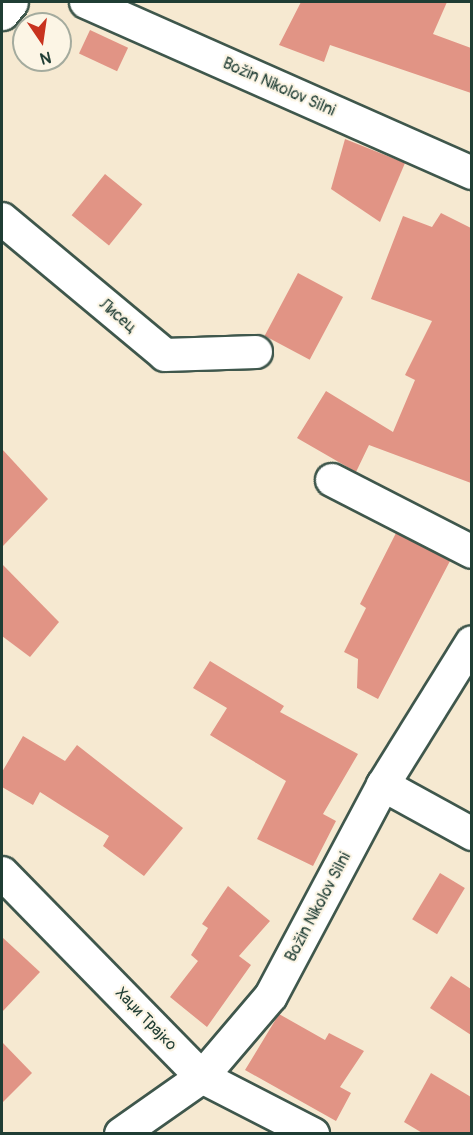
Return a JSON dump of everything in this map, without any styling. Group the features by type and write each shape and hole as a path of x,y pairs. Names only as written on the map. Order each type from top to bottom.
{"street":[{"path":"2,13 11,2"},
{"name":"Božin Nikolov Silni","path":"86,2 471,173"},
{"name":"Лисец","path":"2,219 165,355 256,352"},
{"path":"332,480 471,552"},
{"name":"Božin Nikolov Silni","path":"121,1134 202,1077 271,996 383,785 471,642"},
{"path":"383,785 471,834"},
{"name":"Хаџи Трајко","path":"2,873 202,1077 313,1134"}],"building":[{"path":"301,2 447,2 433,34 471,48 471,93 330,45 324,62 279,45"},
{"path":"90,30 128,48 117,71 79,54"},
{"path":"345,139 405,163 380,222 331,189"},
{"path":"105,174 142,204 109,245 72,215"},
{"path":"441,213 471,228 471,483 369,445 356,472 297,438 326,391 393,432 415,380 405,375 432,321 371,299 403,216 432,227"},
{"path":"298,273 343,297 310,360 265,336"},
{"path":"2,449 48,499 2,547"},
{"path":"396,533 450,561 378,699 357,688 358,659 344,652 366,608 360,604"},
{"path":"2,564 59,622 30,657 2,636"},
{"path":"210,661 284,706 280,712 358,754 323,814 336,821 313,866 257,839 286,781 210,735 227,708 193,688"},
{"path":"23,736 65,761 77,745 183,828 144,876 103,846 109,836 40,792 33,805 2,787 2,772"},
{"path":"440,873 465,888 437,934 412,919"},
{"path":"228,886 270,921 239,956 251,965 207,1027 170,997 198,961 191,955 208,928 202,924"},
{"path":"2,937 40,972 2,1012"},
{"path":"451,976 471,989 471,1035 430,1008"},
{"path":"279,1014 325,1040 329,1033 364,1051 340,1087 351,1093 336,1121 245,1070"},
{"path":"2,1042 32,1073 2,1103"},
{"path":"431,1073 471,1097 471,1134 424,1134 404,1122"}]}
